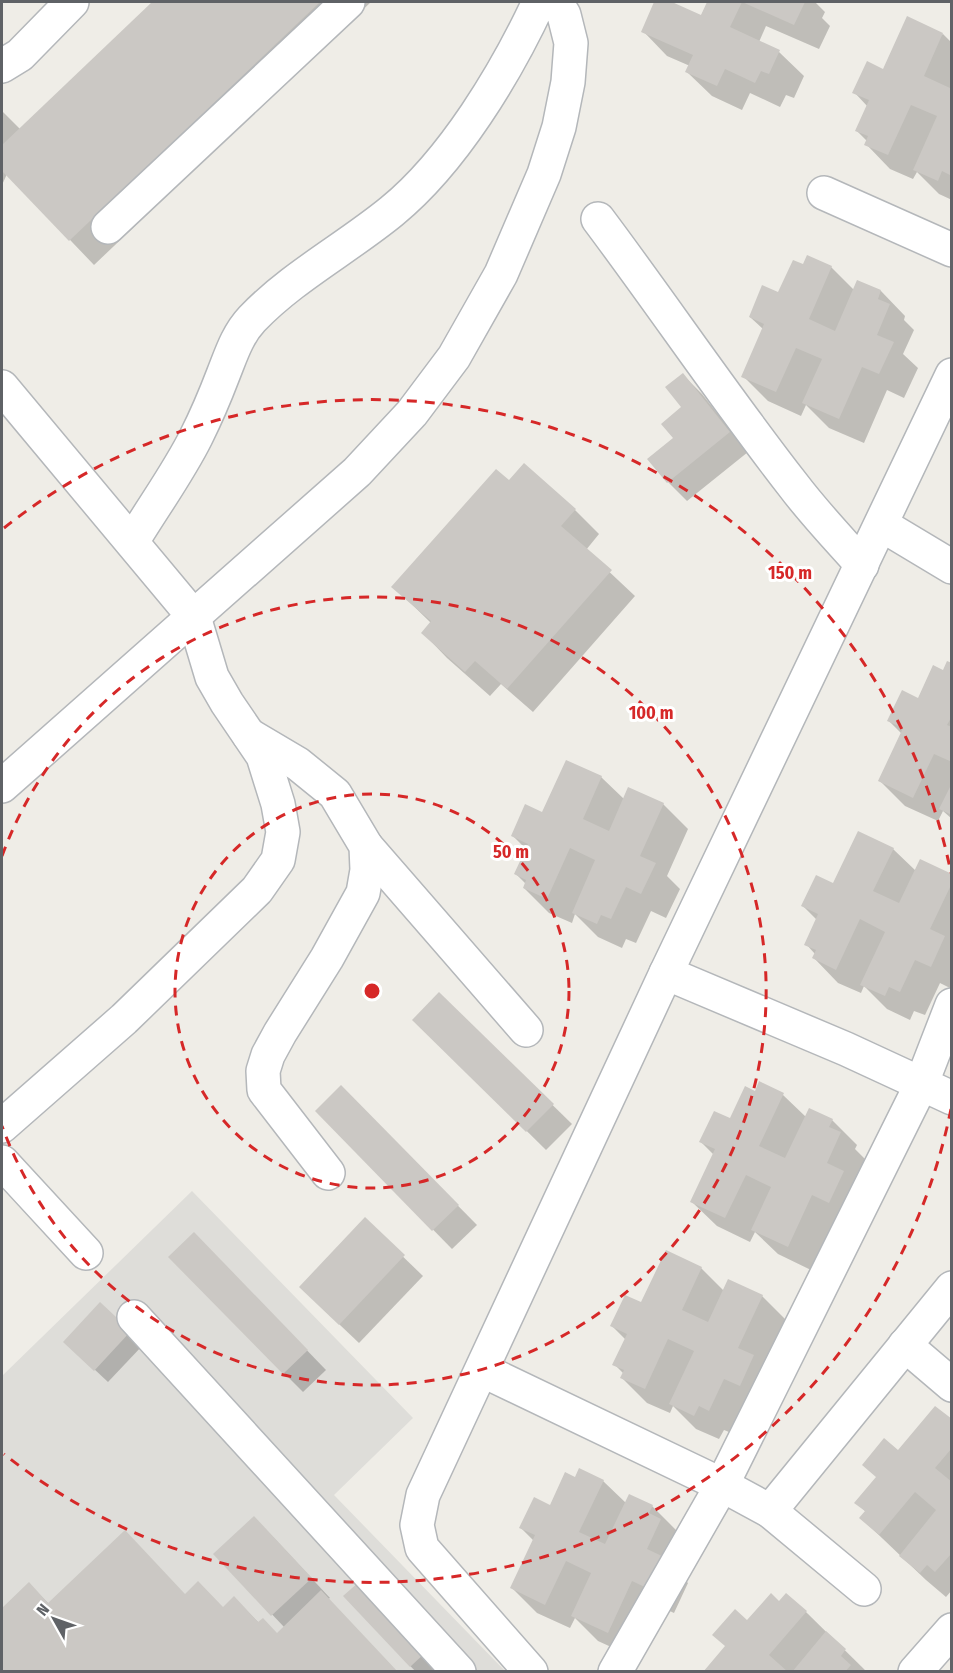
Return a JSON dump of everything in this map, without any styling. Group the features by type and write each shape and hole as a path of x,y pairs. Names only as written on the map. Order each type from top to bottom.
{"street":[{"path":"2,66 20,55 72,2"},
{"path":"108,227 348,2"},
{"path":"132,542 195,440 235,342 251,320 280,294 392,212 420,186 448,153 491,92 520,43 539,2"},
{"path":"2,786 357,472 412,413 454,357 501,274 544,174 559,127 568,82 571,43 564,15 556,2"},
{"path":"824,193 951,250"},
{"path":"598,219 636,269 703,366 795,487 862,565"},
{"path":"531,1671 422,1548 417,1526 423,1495 666,973 882,525 951,375"},
{"path":"2,387 194,617 212,677 226,703 263,756 278,804 283,832 278,860 257,890 124,1019 2,1126"},
{"path":"882,525 951,567"},
{"path":"248,735 298,764 335,794 366,846 526,1030"},
{"path":"328,1173 264,1090 262,1071 279,1033 327,958 363,893 367,870 366,846"},
{"path":"666,973 846,1049 951,1098"},
{"path":"615,1671 722,1485 921,1085 951,1005"},
{"path":"2,1162 86,1253"},
{"path":"770,1511 951,1288"},
{"path":"134,1317 459,1671"},
{"path":"905,1345 951,1384"},
{"path":"482,1370 722,1485 770,1511 864,1589"},
{"path":"915,1671 951,1630"}],"shaded area":[{"path":"192,1191 413,1418 334,1495 505,1671 2,1672 2,1376"}],"building":[{"path":"152,2 320,2 69,241 2,171 2,145"},
{"path":"654,2 672,2 701,15 707,2 742,2 730,27 780,50 769,74 761,71 755,83 725,69 717,86 685,72 693,55 641,32"},
{"path":"742,2 805,2 794,25"},
{"path":"907,16 943,33 924,76 950,88 952,83 952,176 942,171 938,181 913,170 937,116 911,105 888,155 864,145 868,136 855,131 869,100 852,93 867,61 883,69"},
{"path":"807,255 832,266 809,319 835,331 857,280 881,290 878,299 890,304 877,335 894,342 879,374 862,367 839,419 802,403 822,359 796,348 776,392 741,377 764,324 749,317 762,285 778,292 793,260 803,264"},
{"path":"683,373 730,432 667,483 647,459 673,438 661,424 681,407 665,387"},
{"path":"524,463 576,509 561,526 612,570 507,689 475,661 465,672 421,633 431,621 391,587 496,469 509,480"},
{"path":"947,661 952,663 952,716 947,725 952,727 952,762 934,754 913,798 878,781 903,728 887,721 902,690 918,698 933,665 943,670"},
{"path":"566,760 602,776 583,819 609,831 628,787 664,803 640,856 656,863 641,894 626,887 611,919 601,915 597,924 572,913 595,860 570,848 547,899 523,888 526,880 514,874 528,844 511,836 525,804 542,812"},
{"path":"952,783 952,815 939,809"},
{"path":"858,831 894,848 873,891 899,903 920,859 952,874 952,883 930,929 945,936 931,967 915,960 900,992 889,987 885,996 860,985 885,932 860,919 836,970 812,958 816,950 804,945 818,914 801,906 816,875 833,883"},
{"path":"439,992 554,1104 526,1132 412,1020"},
{"path":"759,1081 784,1093 759,1146 785,1158 809,1108 833,1119 829,1127 841,1132 827,1163 844,1171 829,1203 812,1195 788,1247 751,1230 771,1187 746,1175 725,1218 690,1202 715,1149 699,1142 714,1111 730,1118 745,1086 755,1091"},
{"path":"341,1085 459,1205 432,1231 315,1111"},
{"path":"365,1217 405,1255 339,1325 299,1287"},
{"path":"194,1232 308,1350 283,1374 168,1257"},
{"path":"666,1250 702,1267 682,1310 708,1322 728,1279 763,1295 738,1348 754,1355 740,1386 724,1379 709,1411 699,1406 694,1416 669,1404 694,1351 668,1339 645,1389 620,1378 624,1370 612,1365 627,1334 610,1326 625,1295 641,1302"},
{"path":"100,1302 131,1331 94,1371 63,1342"},
{"path":"935,1406 952,1419 952,1448 935,1468 952,1482 952,1553 935,1572 927,1565 920,1573 899,1556 936,1510 915,1492 879,1535 859,1518 865,1511 854,1503 876,1477 862,1465 884,1438 898,1450"},
{"path":"579,1468 604,1480 579,1532 605,1544 629,1494 653,1505 649,1513 661,1519 647,1549 664,1557 649,1589 632,1581 608,1633 571,1616 591,1573 566,1561 545,1605 510,1588 535,1535 519,1528 534,1497 550,1505 565,1472 575,1477"},
{"path":"254,1516 312,1578 271,1616 213,1554"},
{"path":"125,1530 185,1594 198,1581 223,1607 234,1596 258,1622 263,1618 277,1633 321,1590 398,1672 2,1672 2,1608 29,1582 48,1603"},
{"path":"359,1582 426,1652 410,1667 343,1596"},
{"path":"771,1593 779,1601 786,1593 807,1611 769,1655 788,1672 703,1672 725,1646 712,1635 735,1609 747,1620"},
{"path":"826,1631 846,1649 841,1656 851,1665 845,1672 792,1672"}]}
